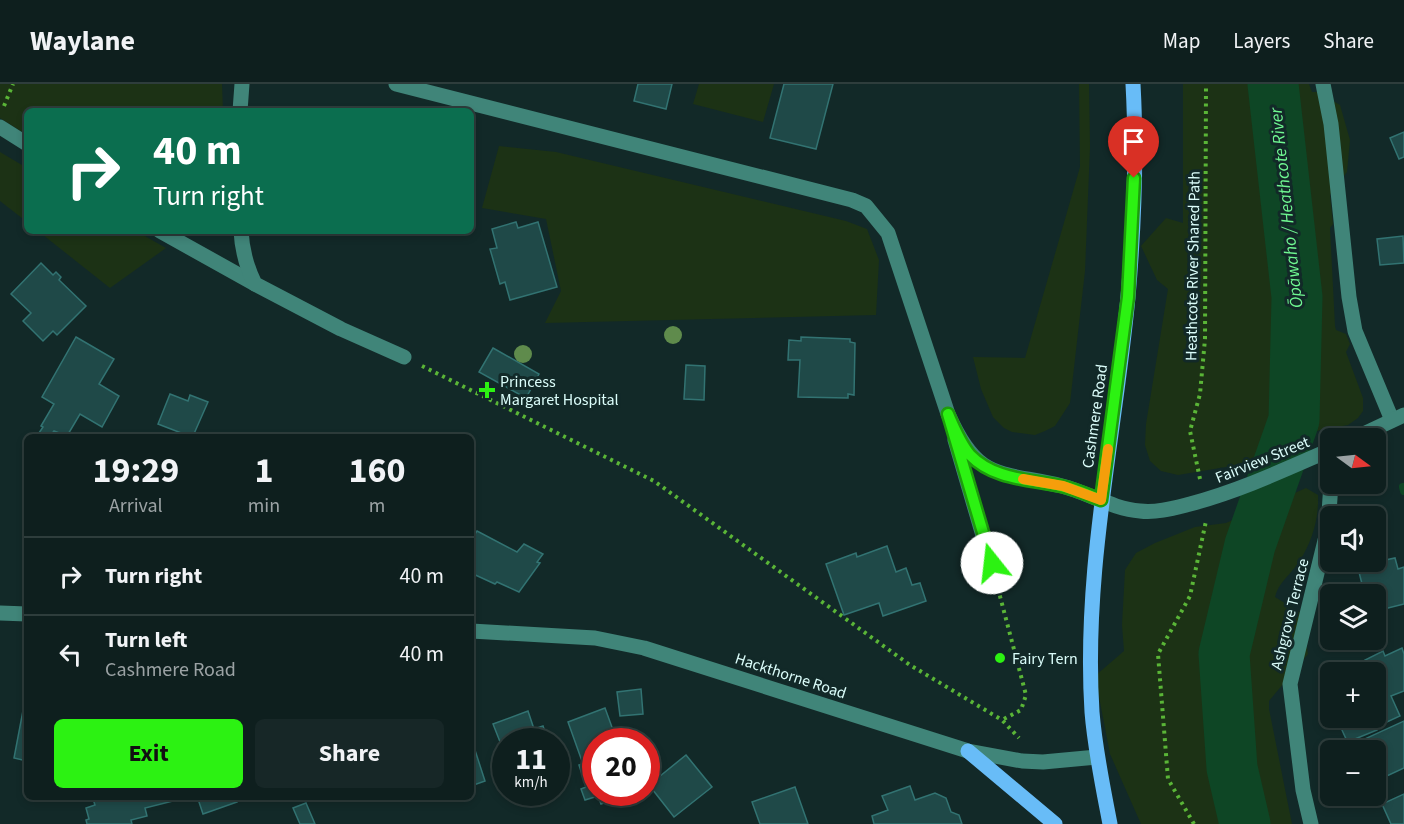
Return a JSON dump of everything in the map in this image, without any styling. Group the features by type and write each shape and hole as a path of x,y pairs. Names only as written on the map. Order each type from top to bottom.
{"main road":[{"name":"Cashmere Road","path":"1110,824 1097,757 1092,712 1091,670 1101,500 1128,297 1134,178 1133,84"},
{"path":"968,751 1055,824"}],"street":[{"path":"240,108 242,84"},
{"path":"396,84 852,200 866,207 888,233 948,414 992,563"},
{"path":"1323,84 1331,124 1349,297 1355,331 1398,418 1376,428"},
{"path":"0,127 24,142"},
{"path":"165,234 255,284 404,357"},
{"path":"242,234 249,272 255,284"},
{"name":"Fairview Street","path":"948,414 957,436 970,454 997,473 1063,486 1120,507 1150,512 1235,491 1320,455"},
{"name":"Ashgrove Terrace","path":"1311,824 1303,790 1290,684 1328,528 1330,494"},
{"path":"0,614 24,615"},
{"name":"Hackthorne Road","path":"474,631 595,638 644,648 968,751 996,757 1043,762 1097,757"}],"path":[{"path":"0,115 13,84"},
{"name":"Heathcote River Shared Path","path":"1194,824 1168,779 1158,654 1190,596 1206,527 1207,499 1196,467 1190,431 1200,393 1205,339 1206,84"},
{"path":"404,357 654,481 910,665 1002,720 1043,762"},
{"path":"992,563 1026,695 1021,710 1002,720"}],"green space":[{"path":"0,84 222,84 223,108 24,108 24,133 0,118"},
{"path":"699,84 774,84 763,122 693,104"},
{"path":"1079,84 1089,84 1090,147 1085,271 1070,403 1055,426 1045,431 1035,435 1012,432 1004,428 993,417 981,389 973,357 1025,358 1080,167"},
{"path":"1183,84 1309,84 1312,92 1318,92 1340,105 1350,140 1347,172 1330,195 1333,224 1330,228 1335,326 1336,330 1346,334 1350,344 1346,352 1363,398 1363,411 1358,418 1348,425 1320,428 1320,430 1238,465 1178,475 1161,471 1150,461 1145,445 1146,424 1168,289 1157,280 1141,246 1166,218 1183,223"},
{"path":"499,146 556,152 846,221 867,229 879,260 876,315 545,323 561,291 546,219 482,208"},
{"path":"0,152 24,166 24,220 0,201"},
{"path":"42,234 141,234 166,248 110,288"},
{"path":"1306,488 1318,495 1314,530 1304,554 1282,583 1275,597 1301,613 1308,654 1269,701 1292,824 1141,824 1110,754 1095,676 1124,651 1122,625 1125,570 1136,553 1155,543 1195,527 1226,523"}],"building":[{"path":"638,84 672,84 666,109 634,101"},
{"path":"784,84 833,84 816,149 770,138"},
{"path":"1404,132 1404,157 1399,159 1390,138"},
{"path":"516,222 518,228 538,222 557,287 510,300 505,282 500,284 490,249 497,248 492,229"},
{"path":"1403,236 1404,263 1380,265 1377,239"},
{"path":"41,263 53,275 56,272 61,277 59,280 86,306 57,335 53,331 43,341 23,321 31,313 11,294"},
{"path":"76,337 114,359 99,384 119,396 102,427 80,414 68,434 54,431 52,434 39,433 54,404 42,397"},
{"path":"801,337 850,339 850,342 855,343 854,395 848,394 848,398 798,397 800,360 788,360 789,340 801,341"},
{"path":"493,348 539,374 526,398 479,372"},
{"path":"686,365 705,366 704,400 684,399"},
{"path":"170,394 188,401 190,395 208,402 194,434 184,434 158,424"},
{"path":"477,531 517,552 524,544 543,554 537,562 540,563 519,592 474,574 474,536"},
{"path":"887,546 896,572 906,568 912,585 920,583 926,601 883,616 879,603 844,615 826,564 856,553 857,557"},
{"path":"1395,558 1398,569 1404,567 1404,604 1386,608 1386,584 1362,584 1359,572 1386,572 1386,560"},
{"path":"1402,648 1404,654 1404,691 1391,696 1400,716 1386,722 1386,662 1366,662 1365,660 1383,651 1385,656"},
{"path":"641,689 643,714 620,716 617,692"},
{"path":"24,705 24,760 14,758"},
{"path":"605,708 612,728 582,728 582,761 568,722"},
{"path":"528,711 534,728 495,728 493,724"},
{"path":"1404,721 1404,768 1386,776 1386,740 1362,740"},
{"path":"1341,728 1376,728 1377,730 1352,740 1347,740"},
{"path":"474,747 485,781 474,785"},
{"path":"686,755 712,787 674,817 660,799 660,776"},
{"path":"910,786 915,800 935,793 946,798 951,812 959,815 962,824 874,824 872,816 888,810 882,796"},
{"path":"795,787 808,824 760,824 752,802"},
{"path":"1404,794 1404,824 1391,824 1383,806 1386,806 1386,802"},
{"path":"93,800 173,801 145,808 147,816 131,820 132,824 87,824 86,820 89,819 86,808 95,805"},
{"path":"198,800 236,800 237,802 203,814"},
{"path":"306,803 315,824 300,824 293,808"}],"waterway":[{"name":"Ōpāwaho / Heathcote River","path":"1245,824 1232,768 1224,654 1250,545 1294,420 1297,297 1273,84"},
{"path":"1403,487 1404,491"}],"slow traffic":[{"path":"1023,479 1063,486 1101,500 1108,449"}],"place":[{"name":"Princess Margaret Hospital","path":"487,390"},
{"name":"Fairy Tern","path":"1000,658"}],"route":[{"path":"992,563 948,414 957,436 970,454 984,466 997,473 1063,486 1101,500 1128,297 1134,178"}]}
